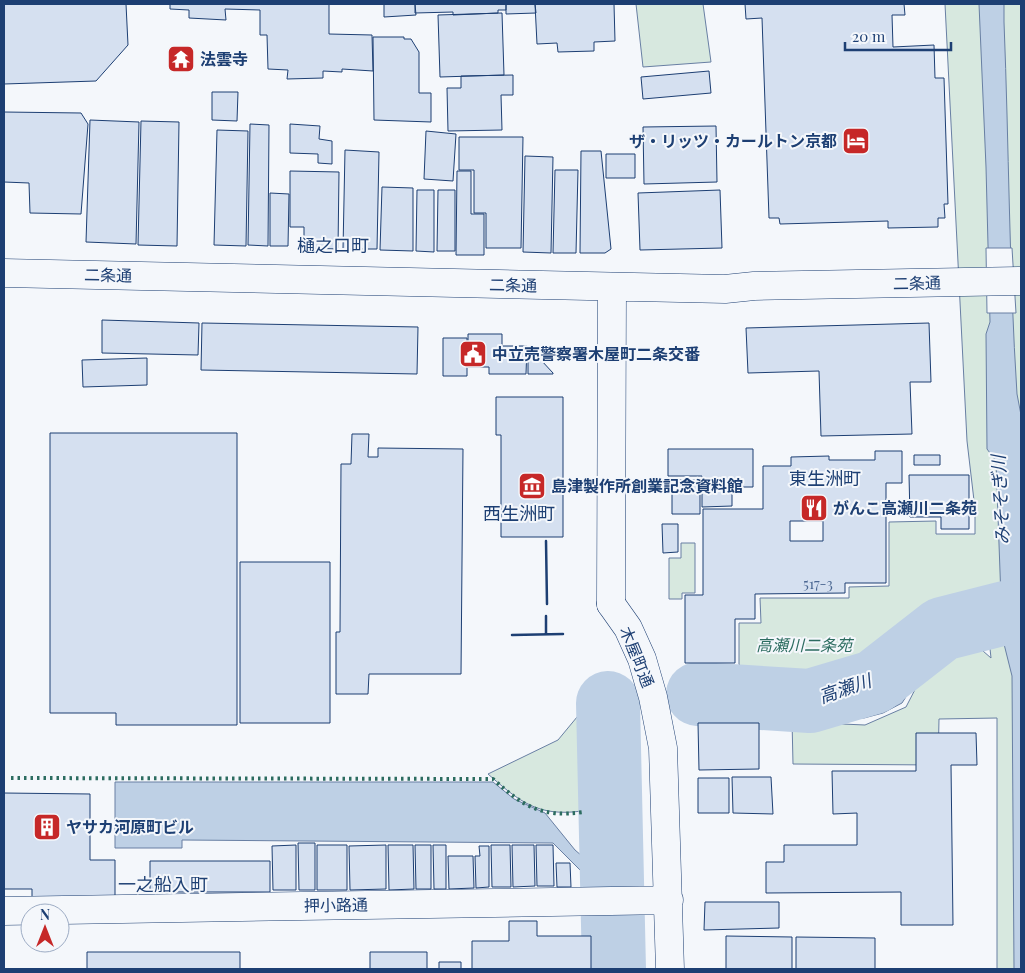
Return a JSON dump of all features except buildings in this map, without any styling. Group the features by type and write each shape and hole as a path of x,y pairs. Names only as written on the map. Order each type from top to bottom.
{"street":[{"name":"二条通","path":"4,273 725,289 754,286 1021,281"},
{"name":"木屋町通","path":"612,287 611,604 628,628 642,659 653,697 663,748 670,969"},
{"name":"押小路通","path":"4,911 669,900"}],"green space":[{"path":"636,4 703,4 711,62 643,67"},
{"name":"高瀬川二条苑","path":"945,4 1021,4 1021,969 997,969 997,718 939,719 938,765 793,764 792,720 757,719 755,702 805,706 819,723 865,725 906,707 922,676 925,652 947,635 984,625 983,651 991,658 985,601 982,602 982,611 948,618 919,640 906,636 879,649 847,676 812,694 750,690 739,664 739,623 761,623 760,598 849,598 849,587 889,586 889,522 936,521 936,534 975,534 975,509 967,441"},
{"path":"681,543 695,543 695,593 682,593 682,599 669,599 669,558 681,558"},
{"path":"582,711 582,811 553,812 530,805 520,800 488,774 558,740"}],"water":[{"name":"みそそぎ川","path":"979,4 1004,4 1012,301 1017,394 1021,415 1021,969 1014,969 1012,676 1001,632 992,623 989,608 989,604 1001,599 996,461 987,449 986,334 990,322"},
{"path":"906,642 920,649 920,663 911,689 902,703 883,713 864,718 821,717 813,711 810,701 849,681 882,653"},
{"path":"115,782 493,782 514,799 545,813 575,850 589,862 590,880 553,843 182,840 182,848 115,848"}],"pier":[{"path":"986,248 1012,248 1016,313 987,313"}],"waterway":[{"name":"高瀬川","path":"698,694 810,701 874,682 942,629 1005,613"},
{"name":"高瀬川","path":"608,703 614,969"}],"hedge":[{"path":"11,778 493,779 514,796 534,808 555,813 583,812"}],"wall":[{"path":"546,541 547,604"},
{"path":"546,616 546,634"},
{"path":"512,635 563,634"}],"place":[{"name":"法雲寺","path":"181,59"},
{"name":"ザ・リッツ・カールトン京都","path":"856,141"},
{"name":"中立売警察署木屋町二条交番","path":"473,354"},
{"name":"島津製作所創業記念資料館","path":"532,486"},
{"name":"がんこ高瀬川二条苑","path":"814,508"},
{"name":"ヤサカ河原町ビル","path":"47,827"}],"district":[{"name":"樋之口町","path":"333,246"},
{"name":"東生洲町","path":"825,479"},
{"name":"西生洲町","path":"519,514"},
{"name":"一之船入町","path":"163,885"}]}
